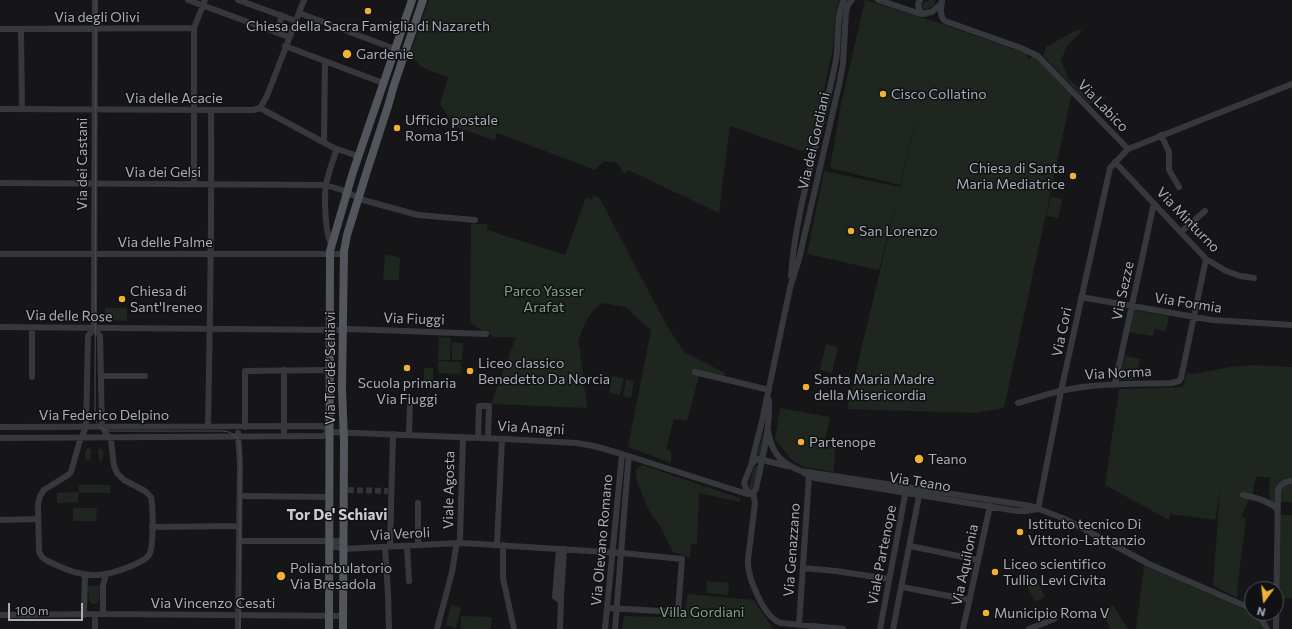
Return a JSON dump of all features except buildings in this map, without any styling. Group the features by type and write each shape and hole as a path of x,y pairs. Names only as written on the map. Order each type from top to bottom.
{"main road":[{"name":"Via Tor de' Schiavi","path":"329,629 329,330 331,244 358,156 412,0"},
{"name":"Via Tor de' Schiavi","path":"343,629 342,330 344,254 347,235 358,197 423,0"}],"street":[{"name":"Via dei Castani","path":"94,328 95,0"},
{"path":"188,0 204,3 289,36"},
{"path":"238,0 296,20"},
{"path":"304,0 267,96 260,108 337,149 358,156"},
{"name":"Via dei Gordiani","path":"790,288 795,241 835,62 840,10 844,0"},
{"name":"Via dei Gordiani","path":"744,483 751,465 769,390 773,364 790,288 799,259 839,85 843,59 846,12 848,5 852,0"},
{"path":"878,0 919,14 925,14 933,11 941,1"},
{"path":"918,0 919,8 925,14"},
{"name":"Via Labico","path":"941,1 941,14 945,21 1038,56 1128,149 1292,84"},
{"path":"194,184 194,28 204,3"},
{"path":"299,13 395,50 399,52 403,60"},
{"path":"274,31 280,25 281,15"},
{"name":"Via degli Olivi","path":"0,29 194,28"},
{"path":"21,29 22,109"},
{"path":"286,46 383,83"},
{"path":"324,142 325,61"},
{"name":"Via delle Acacie","path":"0,109 252,110 260,108"},
{"path":"208,427 212,110"},
{"path":"1161,135 1169,152 1169,170 1179,187"},
{"name":"Via Tor de' Schiavi","path":"331,244 328,236 326,220 326,185 337,149"},
{"path":"1115,162 1128,149"},
{"name":"Via Minturno","path":"1115,162 1206,259 1226,271 1240,276 1254,278"},
{"name":"Via Cori","path":"1038,509 1081,297 1110,168 1115,162"},
{"name":"Via dei Gelsi","path":"0,183 326,185 375,203 418,215 475,220"},
{"name":"Via Sezze","path":"1115,384 1154,203"},
{"path":"1181,232 1205,211"},
{"path":"326,220 336,227"},
{"name":"Via delle Palme","path":"0,254 344,254"},
{"path":"1194,317 1206,259"},
{"name":"Via Formia","path":"1081,297 1224,321 1292,325"},
{"name":"Via Norma","path":"1018,403 1061,390 1115,384 1176,382 1181,378 1194,317"},
{"name":"Via delle Rose","path":"0,328 329,330"},
{"path":"32,328 32,376"},
{"path":"94,328 100,336 101,376 102,427 112,444 115,470 121,477 147,492 151,497 152,549 148,557 141,562 118,572 106,575 85,575 70,572 42,557 39,551 39,500 41,494 71,472 81,437 86,427 88,336 94,328"},
{"name":"Via Fiuggi","path":"329,330 350,329 486,334"},
{"path":"284,370 284,426 284,436 323,436 330,432 323,426 284,426 245,427 245,371 284,370 329,370"},
{"path":"695,372 769,390"},
{"path":"101,376 145,376"},
{"name":"Via dei Gordiani","path":"769,390 768,430 756,489 753,493 755,503 748,567 750,578 768,613 775,621 843,629"},
{"path":"409,435 410,403"},
{"path":"478,438 479,406 489,406 488,438"},
{"name":"Via Federico Delpino","path":"0,427 245,427"},
{"path":"238,427 238,629"},
{"name":"Via Teano","path":"768,430 770,444 779,456 791,467 810,476 1032,506 1065,519 1149,564 1244,606"},
{"name":"Via Anagni","path":"330,432 502,438 576,443 594,446 629,456 725,488 747,494 753,493"},
{"path":"388,629 388,546 393,434"},
{"name":"Via Federico Delpino","path":"0,438 284,436"},
{"name":"Viale Agosta","path":"437,628 452,572 456,547 460,539 463,437"},
{"path":"502,438 500,545 503,578 514,629"},
{"name":"Via Olevano Romano","path":"606,629 622,454"},
{"name":"Via Olevano Romano","path":"615,629 629,456"},
{"path":"751,465 756,459 763,459 791,467"},
{"path":"760,472 764,466 768,464 779,463"},
{"name":"Via Teano","path":"801,471 873,484"},
{"name":"Via Genazzano","path":"799,625 810,476"},
{"path":"1276,629 1278,490 1279,486 1283,483 1292,481"},
{"path":"725,488 736,488 744,483 746,491 753,493"},
{"name":"Viale Partenope","path":"880,629 907,489"},
{"name":"Via Teano","path":"922,491 990,506 1029,511 1038,509"},
{"name":"Viale Partenope","path":"893,629 922,491"},
{"path":"1242,495 1270,503 1277,509"},
{"path":"245,496 329,497"},
{"path":"418,503 418,545"},
{"path":"1017,510 1020,507 1019,504"},
{"name":"Via Aquilonia","path":"964,629 990,506"},
{"path":"0,520 38,519"},
{"path":"152,527 239,525"},
{"path":"239,541 329,544 337,547 343,545"},
{"name":"Via Veroli","path":"343,545 407,546 459,543 562,549 682,559 678,612 617,609"},
{"path":"407,546 409,581"},
{"path":"910,546 978,560"},
{"path":"560,629 562,549"},
{"path":"803,568 889,579"},
{"path":"84,615 85,575"},
{"path":"103,614 103,585 106,575"},
{"path":"902,587 970,600"},
{"path":"607,608 617,609"},
{"path":"95,614 95,629"},
{"name":"Via Vincenzo Cesati","path":"0,615 103,614 329,616"},
{"path":"329,616 343,616"},
{"path":"1028,629 1054,619"}],"green space":[{"path":"429,0 839,0 832,53 811,148 801,151 730,126 719,213 628,170 624,174 617,163 604,161 595,170 497,133 495,140 455,127 440,104 448,77 431,71 418,64 410,54"},
{"path":"865,0 939,23 1028,54 1027,57 1030,59 1033,56 1039,59 1072,93 1004,408 975,413 847,409 928,70 900,185 830,168 841,104"},
{"path":"930,0 935,0 935,5 928,9 922,7 921,5 923,3"},
{"path":"1078,29 1082,31 1067,46 1061,60 1068,78 1085,94 1108,97 1089,104 1043,55 1046,47"},
{"name":"San Lorenzo","path":"824,171 900,187 879,270 807,254"},
{"name":"Parco Yasser Arafat","path":"594,195 600,199 667,326 684,352 725,373 723,380 699,376 687,421 674,419 666,449 671,451 671,463 628,447 651,330 625,307 602,303 591,314 582,330 579,343 587,408 491,404 516,337 494,337 470,323 471,224 488,224 487,230 565,255 586,197 591,200"},
{"path":"1051,196 1062,199 1058,218 1046,216"},
{"path":"385,254 400,258 399,280 383,280"},
{"path":"105,308 127,308 127,321 105,320"},
{"path":"1133,310 1169,316 1166,331 1154,329 1153,336 1129,332"},
{"path":"439,337 451,338 450,360 438,360"},
{"path":"452,342 463,343 462,360 452,360"},
{"path":"826,344 838,347 832,373 820,370"},
{"path":"1125,356 1140,359 1136,379 1120,380"},
{"path":"438,361 461,362 461,374 438,373"},
{"path":"1252,365 1292,367 1292,502 1282,502 1275,515 1292,515 1292,598 1284,598 1284,581 1279,581 1279,565 1275,516 1269,495 1270,477 1256,477 1253,492 1241,516 1246,519 1237,598 1213,585 1220,490 1215,520 1170,514 1169,520 1105,485 1119,389 1183,387 1186,373 1193,374"},
{"path":"424,368 433,368 433,387 424,387"},
{"path":"612,376 624,378 620,395 609,393"},
{"path":"626,379 634,381 631,398 623,396"},
{"name":"Partenope","path":"780,408 830,417 824,445 835,448 834,472 804,467 792,460 775,439"},
{"path":"765,428 761,456 757,455"},
{"path":"88,447 92,451 90,454 91,458 88,462 85,458 85,454"},
{"path":"100,447 104,454 101,462 98,458 98,451"},
{"path":"759,464 753,487 751,489 749,487 753,469"},
{"path":"642,465 740,498 740,502 699,493 697,544 691,544 690,558 673,552 660,526 649,511 636,479 635,470"},
{"path":"79,485 110,485 110,493 79,493"},
{"path":"78,492 78,502 57,503 57,493"},
{"path":"73,508 97,508 96,521 73,521"},
{"path":"1144,565 1244,610 1244,621 1259,621 1263,629 1136,629"},
{"path":"1036,579 1045,597 1035,602 1026,584"},
{"path":"707,581 729,583 728,595 706,593"},
{"path":"88,586 100,586 99,600 96,604 92,604 89,601"},
{"name":"Villa Gordiani","path":"688,594 754,600 773,629 622,629 624,616 683,618"},
{"path":"451,605 461,608 456,628 446,625"},
{"path":"1113,605 1128,629 1110,629 1103,612"},
{"path":"461,616 492,617 491,629 461,629"}],"tunnel":[{"path":"348,490 388,491"}],"tram line":[{"path":"96,0 95,419 100,427 109,431 223,431 231,433 236,437 239,443 240,451 240,629"}],"place":[{"name":"Chiesa della Sacra Famiglia di Nazareth","path":"368,11"},
{"name":"Gardenie","path":"347,54"},
{"name":"Cisco Collatino","path":"883,94"},
{"name":"Ufficio postale Roma 151","path":"397,128"},
{"name":"Chiesa di Santa Maria Mediatrice","path":"1073,176"},
{"name":"San Lorenzo","path":"851,231"},
{"name":"Chiesa di Sant'Ireneo","path":"122,299"},
{"name":"Scuola primaria Via Fiuggi","path":"407,368"},
{"name":"Liceo classico Benedetto Da Norcia","path":"470,371"},
{"name":"Santa Maria Madre della Misericordia","path":"806,387"},
{"name":"Partenope","path":"801,442"},
{"name":"Teano","path":"919,459"},
{"name":"Istituto tecnico Di Vittorio-Lattanzio","path":"1020,532"},
{"name":"Liceo scientifico Tullio Levi Civita","path":"995,572"},
{"name":"Poliambulatorio Via Bresadola","path":"281,576"},
{"name":"Municipio Roma V","path":"986,613"}],"district":[{"name":"Tor De' Schiavi","path":"337,515"}]}
